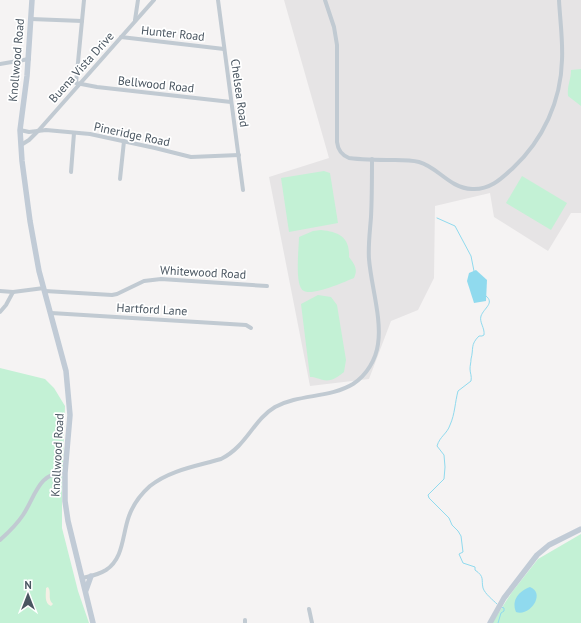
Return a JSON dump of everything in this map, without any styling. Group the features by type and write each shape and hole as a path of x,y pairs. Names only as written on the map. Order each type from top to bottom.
{"main road":[{"name":"Knollwood Road","path":"32,0 29,59 20,130 21,144 30,221 45,290 66,371 70,402 70,423 64,486 66,510 93,623"},
{"path":"490,623 504,598 536,555 549,545 581,529"},
{"path":"86,591 92,576"}],"street":[{"path":"78,85 75,82 84,0"},
{"path":"135,20 138,0"},
{"name":"Buena Vista Drive","path":"21,144 29,140 39,130 154,0"},
{"name":"Chelsea Road","path":"218,0 243,190"},
{"path":"325,0 338,45 337,146 339,150 345,157 356,159 410,160 421,162 456,185 471,189 486,188 505,176 521,161 536,142 547,122 555,103 560,81 562,60 559,0"},
{"path":"31,19 82,21"},
{"name":"Hunter Road","path":"120,37 224,49"},
{"path":"0,64 29,59"},
{"name":"Bellwood Road","path":"78,85 231,102"},
{"name":"Pineridge Road","path":"20,130 30,132 39,130 74,133 124,141 191,157 239,155"},
{"path":"71,172 74,133"},
{"path":"120,179 124,141"},
{"path":"82,578 92,576 112,566 121,550 126,525 133,508 137,500 150,486 172,474 216,461 227,456 239,448 260,420 274,408 290,401 337,391 347,387 355,383 369,368 376,353 379,333 369,259 372,159"},
{"name":"Whitewood Road","path":"45,290 117,294 144,281 161,279 267,286"},
{"path":"0,291 13,292 31,289 45,290"},
{"path":"0,312 6,305 13,292"},
{"name":"Hartford Lane","path":"51,313 246,325 251,328"},
{"path":"0,540 18,522 37,489 45,479 51,474 65,473"},
{"path":"309,609 312,623"}],"shaded area":[{"path":"284,0 581,0 581,213 571,213 548,251 494,217 490,193 435,206 434,278 418,310 391,321 369,379 310,386 269,177 329,158"}],"green space":[{"path":"581,69 581,106 568,96 568,92 571,70"},
{"path":"324,171 330,173 338,223 289,232 281,178"},
{"path":"522,176 567,203 551,230 506,203"},
{"path":"321,230 338,234 345,240 348,245 349,257 353,262 356,272 354,278 329,288 308,292 301,288 299,282 299,237 313,231"},
{"path":"318,295 331,297 337,305 346,360 344,372 332,380 323,380 310,377 301,304"},
{"path":"0,368 45,379 54,388 65,406 62,528 78,591 89,623 0,623"},
{"path":"581,534 581,623 492,623 512,592 538,559"}],"sand":[{"path":"48,587 50,591 50,600 53,604 51,606 47,603 46,598 46,588"}],"water":[{"path":"476,270 487,280 486,301 474,303 467,281 469,273"},
{"path":"530,587 535,590 537,594 534,604 526,611 521,613 516,612 515,600 517,596 522,591"}],"waterway":[{"path":"437,218 455,226 471,256 474,271"},
{"path":"486,296 489,303 481,316 484,335 479,336 473,344 470,368 471,381 458,391 452,421 437,446 444,455 444,479 428,495 429,498 449,518 452,525 461,536 463,552 459,554 463,563 475,567 475,570 482,578 484,590 487,595 497,604"},
{"path":"498,623 501,613 504,611 504,608 501,607"}]}
